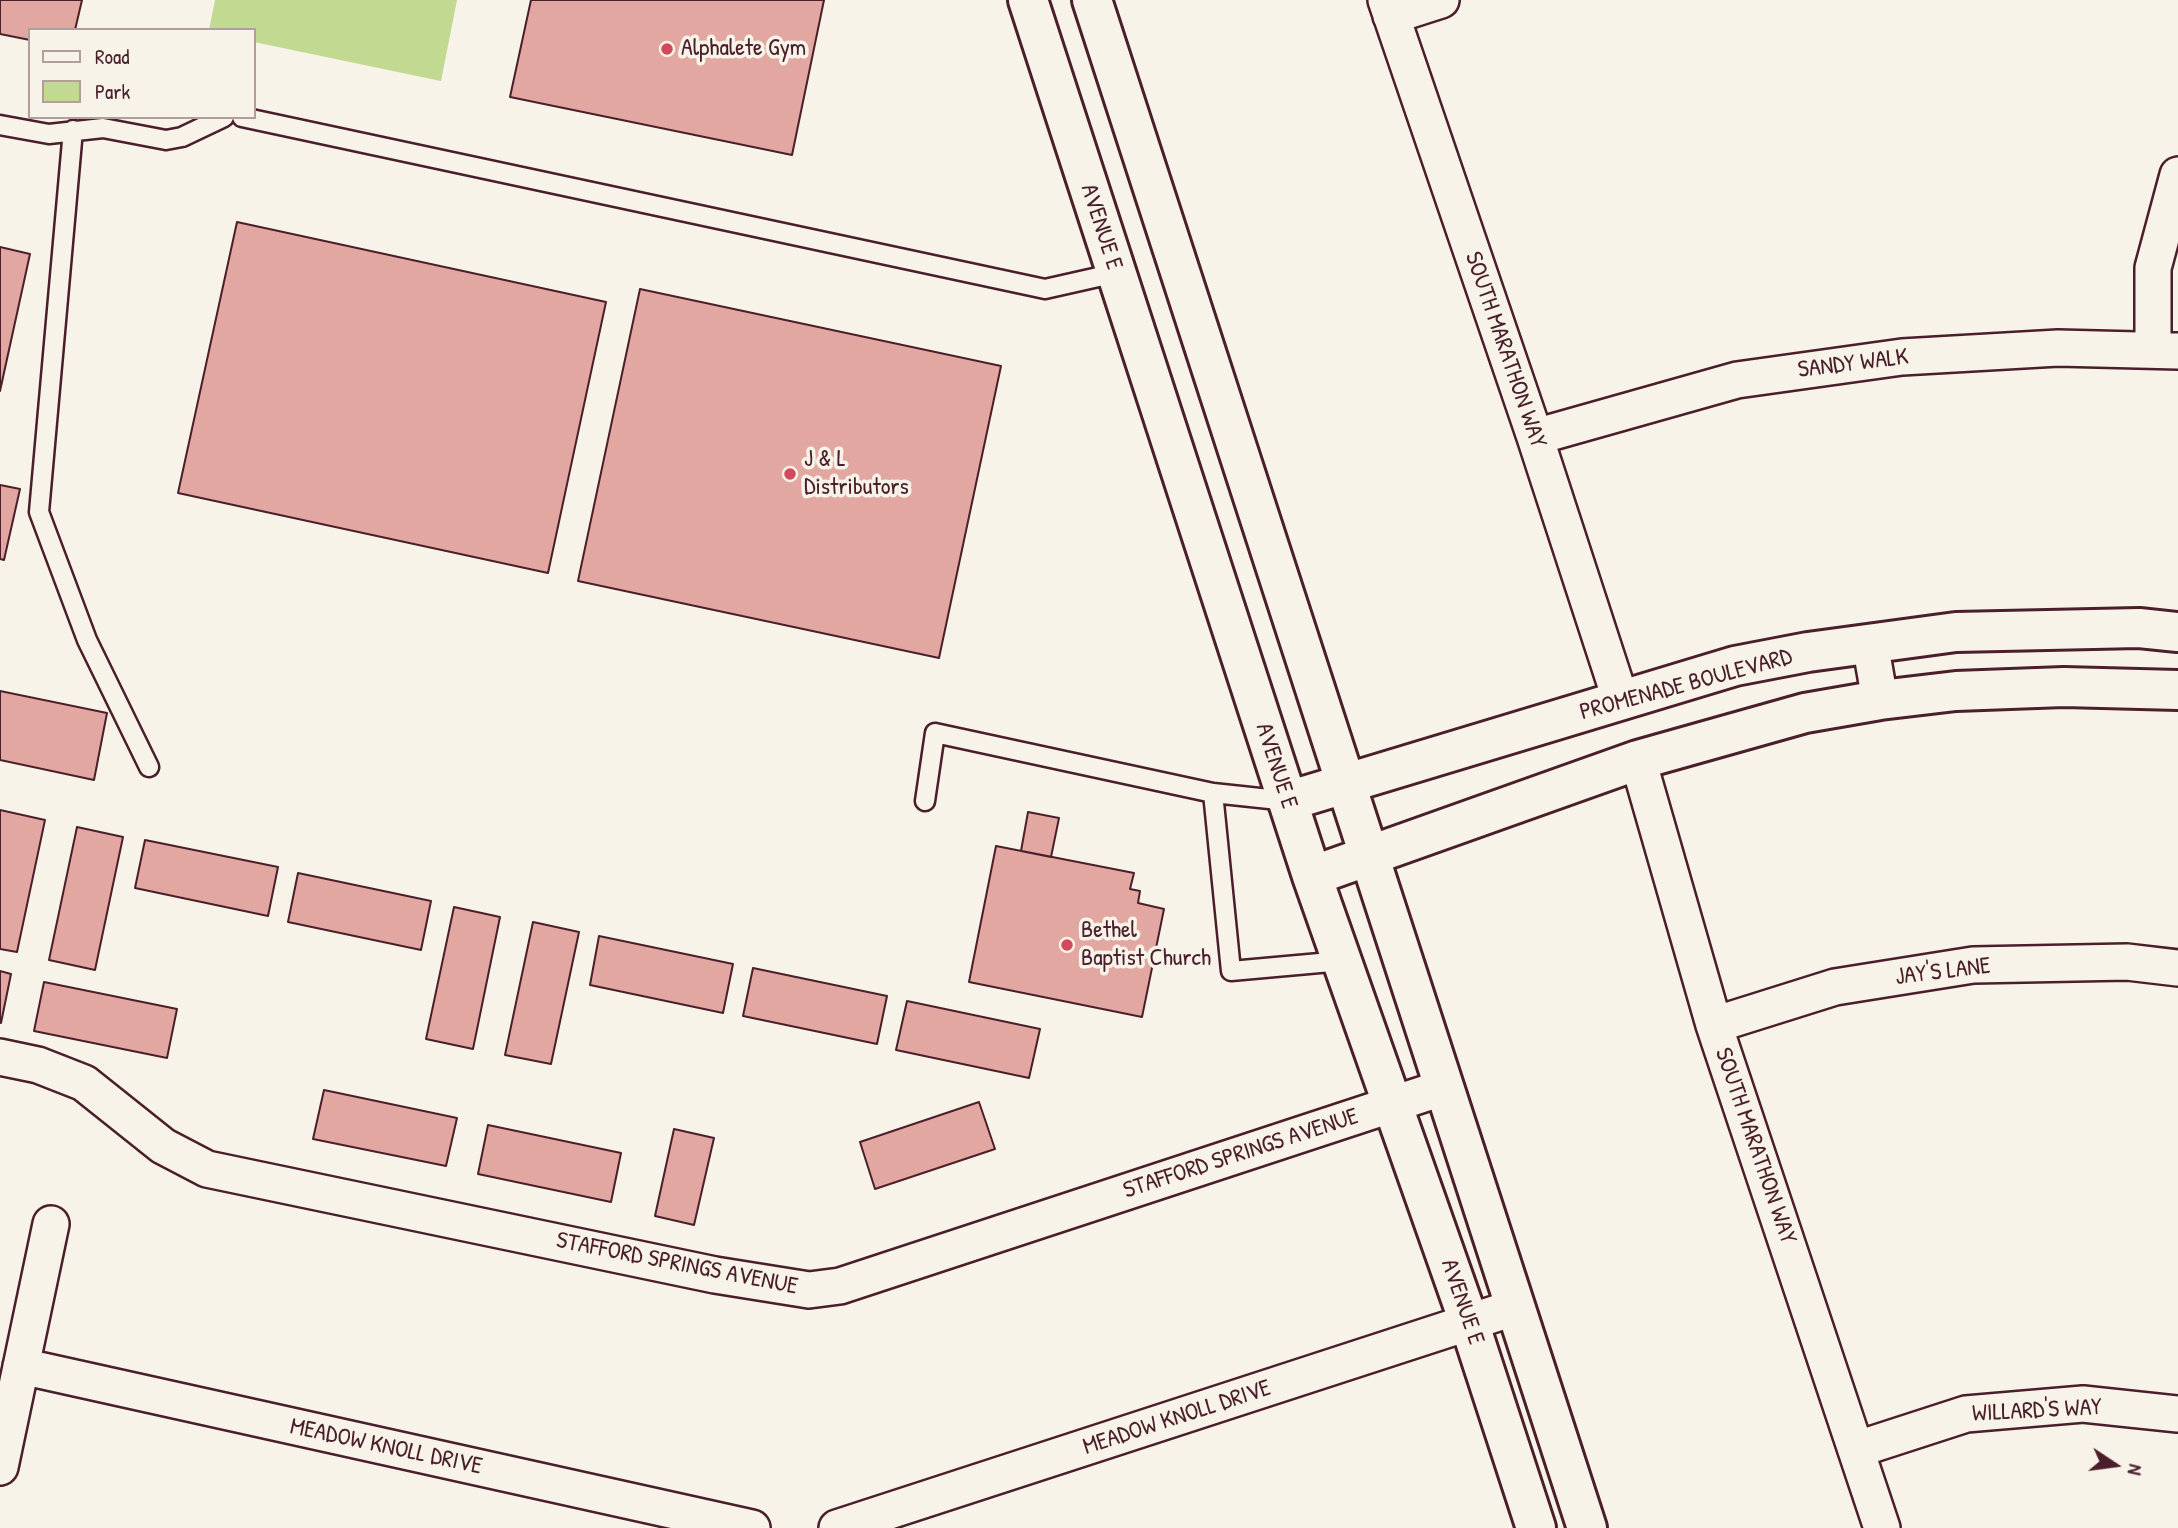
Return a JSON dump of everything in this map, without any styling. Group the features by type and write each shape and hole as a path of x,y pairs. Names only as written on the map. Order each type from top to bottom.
{"street":[{"name":"AVENUE E","path":"1028,0 1312,876 1394,1103 1536,1528"},
{"name":"AVENUE E","path":"1092,0 1587,1528"},
{"path":"1389,8 1441,0"},
{"name":"SOUTH MARATHON WAY","path":"1389,8 1535,437 1620,701"},
{"path":"2166,349 2153,268 2178,175"},
{"path":"1116,273 1173,255"},
{"name":"SANDY WALK","path":"1535,437 1737,380 1902,357 2058,348 2166,349"},
{"name":"PROMENADE BOULEVARD","path":"1288,801 1735,666 1870,643 1956,632 2139,628 2178,632"},
{"path":"1870,643 1880,700"},
{"path":"1312,876 1638,760 1805,713 1956,691 2064,687 2178,690"},
{"name":"SOUTH MARATHON WAY","path":"1638,760 1714,1025 1858,1449 1882,1528"},
{"name":"JAY'S LANE","path":"1714,1025 1835,987 1973,965 2127,962 2178,968"},
{"name":"STAFFORD SPRINGS AVENUE","path":"0,1057 38,1065 84,1083 163,1146 207,1169 715,1275 809,1290 840,1286 1446,1087"},
{"path":"0,1467 51,1224"},
{"name":"MEADOW KNOLL DRIVE","path":"837,1528 1516,1307"},
{"name":"MEADOW KNOLL DRIVE","path":"21,1366 752,1528"},
{"name":"WILLARD'S WAY","path":"1858,1449 1966,1414 2082,1404 2178,1414"}],"lane":[{"path":"0,125 49,134 103,128 166,140 182,137 219,119"},
{"path":"251,119 1045,289 1116,273"},
{"path":"73,130 39,512 87,640 149,767"},
{"path":"925,801 935,733 1213,793 1288,801"},
{"path":"1213,793 1231,971 1342,961"}],"green space":[{"path":"215,0 457,0 441,81 256,42 256,28 209,28"}],"building":[{"path":"0,0 82,0 75,28 28,28 28,40 0,34"},
{"name":"Alphalete Gym","path":"531,0 824,0 792,155 510,97"},
{"path":"237,222 606,302 548,573 178,493"},
{"path":"0,247 30,254 0,391"},
{"name":"J & L Distributors","path":"640,289 1001,366 939,658 578,581"},
{"path":"0,485 20,489 4,560 0,559"},
{"path":"0,691 107,713 94,780 0,760"},
{"path":"0,810 45,820 17,952 0,949"},
{"path":"1028,812 1059,818 1051,857 1021,851"},
{"path":"77,827 123,837 95,970 49,960"},
{"path":"145,840 278,867 268,916 135,888"},
{"name":"Bethel Baptist Church","path":"996,846 1134,873 1130,889 1140,891 1138,903 1164,909 1142,1017 969,982"},
{"path":"298,873 431,901 421,950 288,922"},
{"path":"454,907 500,917 473,1049 426,1039"},
{"path":"533,922 579,932 551,1064 505,1055"},
{"path":"599,936 733,964 723,1013 590,985"},
{"path":"753,968 887,996 877,1044 743,1016"},
{"path":"0,971 11,974 1,1023 0,1022"},
{"path":"44,982 177,1009 167,1058 34,1031"},
{"path":"907,1001 1040,1029 1029,1078 896,1050"},
{"path":"324,1090 457,1118 446,1166 313,1139"},
{"path":"979,1102 995,1149 875,1189 860,1142"},
{"path":"488,1125 621,1153 611,1202 478,1174"},
{"path":"674,1129 714,1138 694,1225 655,1216"}],"place":[{"name":"Alphalete Gym","path":"667,49"},
{"name":"J & L Distributors","path":"790,474"},
{"name":"Bethel Baptist Church","path":"1067,945"}]}
